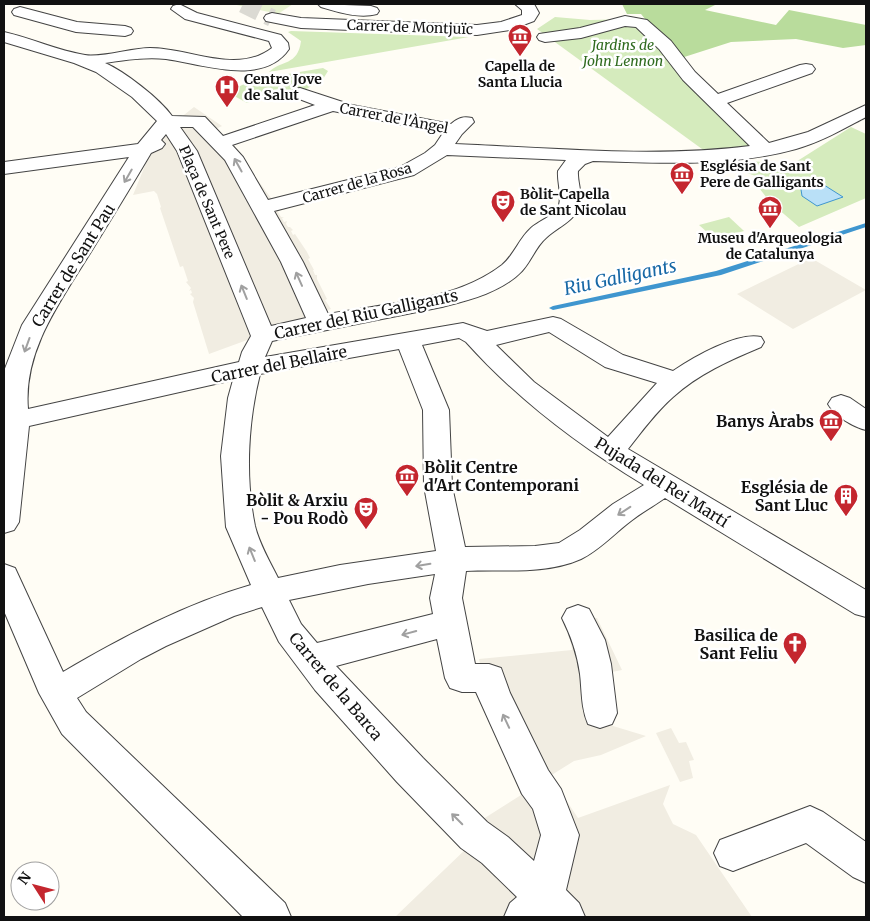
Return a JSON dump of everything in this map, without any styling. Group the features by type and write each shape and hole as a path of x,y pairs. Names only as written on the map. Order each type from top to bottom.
{"street":[{"path":"4,18 38,4"},
{"path":"326,4 346,9 383,12 400,17 397,28"},
{"name":"Carrer de Montjuïc","path":"272,18 301,23 477,30 504,27 528,18 531,13 528,7 523,4"},
{"path":"85,61 152,53 235,66 252,65 267,61 281,49 280,43 275,38 191,16 179,9"},
{"path":"20,12 76,27 125,30"},
{"path":"539,37 581,33 625,21 641,23 665,45 690,76 764,149"},
{"path":"4,37 85,61 102,68 138,92 160,112 166,122"},
{"path":"715,101 806,69"},
{"name":"Carrer de l'Àngel","path":"300,93 332,105 460,126"},
{"name":"Carrer de l'Àngel","path":"220,144 332,105"},
{"path":"442,149 591,155 718,155 785,146 814,137 866,110"},
{"name":"Plaça de Sant Pere","path":"166,122 198,121 233,157 292,262 320,324"},
{"name":"Plaça de Sant Pere","path":"166,122 181,140 263,336"},
{"name":"Carrer de Sant Pau","path":"4,522 10,422 17,370 34,325 144,149 166,122"},
{"name":"Carrer de la Rosa","path":"262,208 406,171 432,157 442,149 460,126"},
{"path":"4,168 144,149 161,141 181,140"},
{"name":"Carrer del Riu Galligants","path":"263,336 453,298 496,278 512,269 539,233 566,211 570,200 567,183 568,170 574,162 591,155"},
{"name":"Carrer del Bellaire","path":"10,422 251,368 408,339 463,330 475,337 487,339 553,324 614,361 677,381"},
{"path":"251,368 254,352 263,336"},
{"name":"Pujada del Rei Martí","path":"475,337 493,358 560,417 665,485 866,604"},
{"path":"408,339 436,410 438,486 453,560 448,610 462,678 489,678 493,694 535,782 548,801 560,835 544,911"},
{"path":"611,451 664,391 696,367 752,342"},
{"name":"Carrer de la Barca","path":"251,368 241,398 235,456 241,526 290,633 309,658 410,770 474,835 495,850 544,911"},
{"path":"841,404 866,421"},
{"path":"56,693 130,649 225,606 345,576 453,560 541,557 562,554 583,543 618,515 665,485"},
{"path":"4,576 56,693 74,723 271,917"},
{"path":"309,658 352,650 448,610"},
{"path":"578,618 583,626 597,668 600,713"},
{"path":"733,854 810,824 866,864"}],"green space":[{"path":"232,4 293,4 278,14"},
{"path":"622,4 717,4 705,10 776,25 789,10 866,25 866,45 843,48 796,39 731,42 678,59 641,14 627,14"},
{"name":"Jardins de John Lennon","path":"555,17 590,20 632,19 756,148 702,149 537,29"},
{"path":"288,32 469,37 269,72 293,59 296,55 301,41"},
{"path":"323,68 328,71 323,79 303,91 302,97 278,89 247,103 227,92 253,80"},
{"path":"851,127 866,134 866,198 799,227 770,202 759,188 761,178 739,170 727,163 751,161 791,165"},
{"path":"729,217 744,231 715,239 699,225"}],"shaded area":[{"path":"194,107 222,126 216,129 230,143 280,210 278,212 281,217 284,217 282,218 284,222 287,221 286,224 293,230 291,231 293,235 295,234 307,252 310,258 308,259 327,299 325,300 331,309 209,354 193,302 194,298 190,294 192,293 191,290 189,291 191,288 186,282 188,281 183,266 180,267 157,194 154,191 133,195 151,151 165,130"},
{"path":"811,258 866,290 793,329 737,294"},
{"path":"567,618 597,618 622,670 612,672 600,697 613,726 646,736 601,755 574,761 550,776 578,818 670,785 663,804 673,824 696,835 752,917 395,917 469,846 480,821 521,795 520,793 527,788 486,692 479,659 572,650"},
{"path":"671,728 679,743 686,742 694,760 689,761 693,778 680,782 656,733"}],"water":[{"path":"813,178 843,197 817,206 802,196 800,183"}],"waterway":[{"name":"Riu Galligants","path":"553,308 718,273 866,225"}],"tunnel":[{"path":"243,4 272,18"}],"place":[{"name":"Capella de Santa Llucia","path":"520,57"},
{"name":"Centre Jove de Salut","path":"227,108"},
{"name":"Església de Sant Pere de Galligants","path":"682,195"},
{"name":"Bòlit-Capella de Sant Nicolau","path":"503,223"},
{"name":"Museu d'Arqueologia de Catalunya","path":"770,229"},
{"name":"Banys Àrabs","path":"831,442"},
{"name":"Bòlit Centre d'Art Contemporani","path":"407,497"},
{"name":"Església de Sant Lluc","path":"846,517"},
{"name":"Bòlit & Arxiu - Pou Rodò","path":"366,530"},
{"name":"Basilica de Sant Feliu","path":"795,665"}]}
